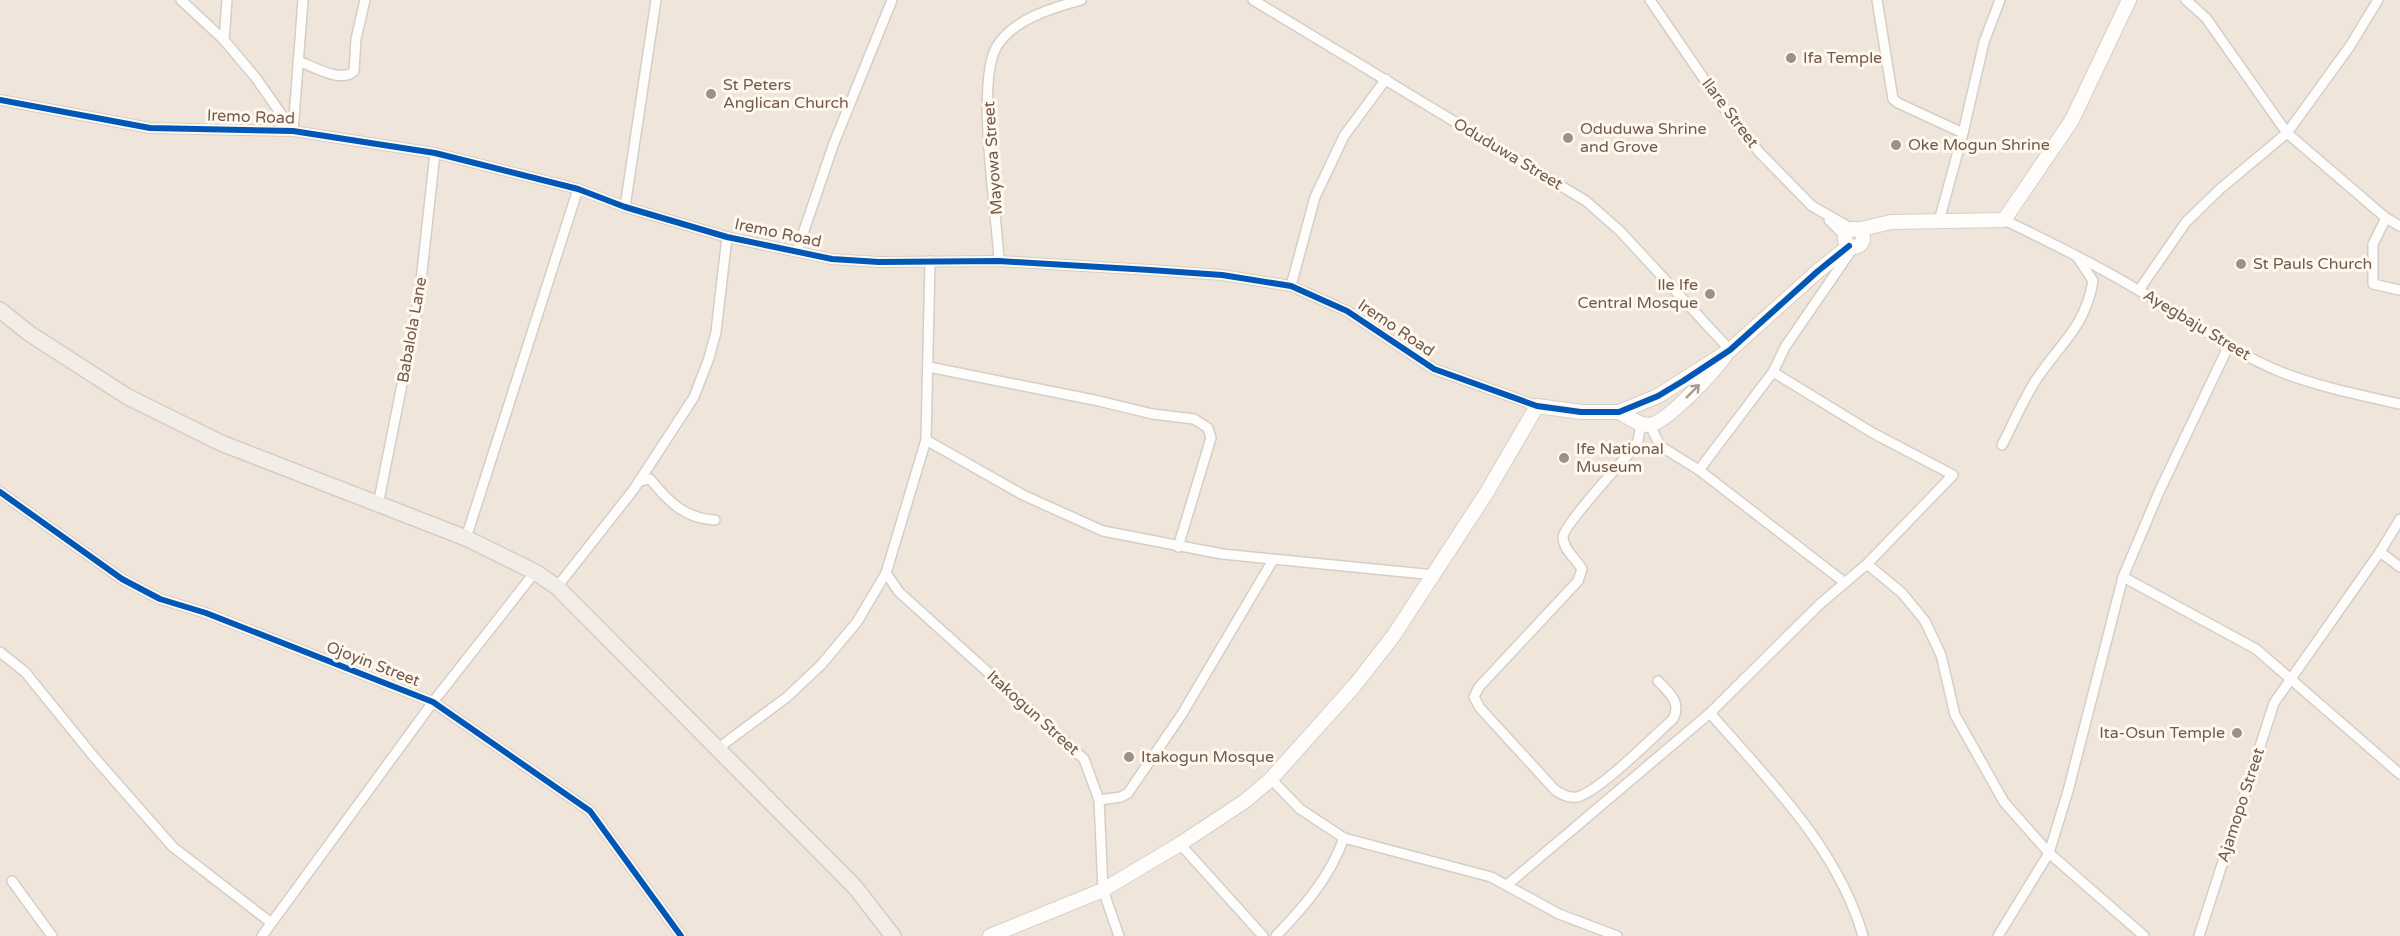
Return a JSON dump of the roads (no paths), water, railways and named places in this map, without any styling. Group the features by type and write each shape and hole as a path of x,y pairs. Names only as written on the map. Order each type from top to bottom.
{"main road":[{"path":"0,310 30,334 128,397 221,443 466,538 535,572 557,587 855,887 893,936"}],"street":[{"path":"181,0 224,40 256,78 293,131"},
{"path":"224,40 227,0"},
{"path":"293,131 303,0"},
{"path":"298,61 342,77 350,75 354,71 356,39 365,0"},
{"path":"625,207 656,0"},
{"path":"797,251 834,142 892,0"},
{"name":"Mayowa Street","path":"999,261 987,121 989,75 996,46 1011,30 1030,18 1081,0"},
{"name":"Oduduwa Street","path":"1253,0 1586,201 1620,231 1730,350"},
{"name":"Ilare Street","path":"1650,0 1726,111 1760,153 1812,206 1852,238"},
{"path":"1877,0 1893,99 1963,133"},
{"path":"1939,221 1963,133 1984,42 2000,0"},
{"path":"990,936 1103,890 1180,844 1245,801 1271,779 1355,685 1394,635 1487,492 1536,406 1581,412 1619,412 1658,396 1730,350 1852,238 1891,222 2004,220 2072,120 2128,0"},
{"path":"2186,0 2206,18 2287,133 2386,218 2400,226"},
{"path":"2139,290 2186,222 2220,189 2287,133 2350,46 2378,0"},
{"path":"1291,286 1315,197 1344,136 1386,79"},
{"name":"Iremo Road","path":"0,100 150,128 293,131 435,153 578,189 625,207 728,237 832,259 879,262 999,261 1222,274 1291,286 1347,311 1434,369 1536,406"},
{"name":"Babalola Lane","path":"378,505 419,299 435,153"},
{"path":"466,538 578,189"},
{"path":"2386,218 2373,244 2373,284 2399,290"},
{"name":"Ayegbaju Street","path":"2004,220 2139,290 2228,347 2280,371 2317,384 2400,404"},
{"path":"557,587 639,481 683,415 702,380 716,332 728,237"},
{"path":"1699,470 1773,372 1785,347 1852,238"},
{"path":"2002,445 2036,380 2076,328 2089,303 2093,281 2077,256"},
{"path":"717,748 788,697 821,665 857,622 886,573 926,441 930,261"},
{"path":"1998,936 2049,853 2068,791 2124,577 2159,492 2228,347"},
{"path":"1619,412 1646,424 1659,422 1716,369 1730,350"},
{"path":"929,366 1153,414 1194,419 1202,423 1208,428 1211,438 1178,547"},
{"path":"1507,885 1710,713 1844,582 1867,564 1953,475 1871,432 1773,372"},
{"path":"1658,396 1672,412"},
{"path":"1646,424 1660,446 1699,470 1844,582"},
{"path":"1646,424 1633,449 1574,517 1563,534 1567,548 1582,569 1578,582 1479,687 1474,697 1480,708 1555,790 1569,797 1577,797 1587,793 1606,778 1673,719 1677,709 1675,700 1658,681"},
{"path":"926,441 1060,514 1103,531 1178,547 1274,560 1435,575"},
{"path":"639,481 650,479 662,494 691,516 715,520"},
{"name":"Ojoyin Street","path":"0,492 122,579 159,599 206,613 433,702 590,811 681,936"},
{"name":"Ajamopo Street","path":"2199,936 2274,703 2380,552 2400,519"},
{"path":"2380,552 2400,567"},
{"path":"1099,800 1121,797 1128,793 1182,714 1274,560"},
{"path":"1867,564 1902,593 1925,621 1941,655 1955,715 2004,802 2049,853 2144,936"},
{"name":"Ojoyin Street","path":"262,936 270,922 352,815 433,702 535,572"},
{"name":"Itakogun Street","path":"886,573 899,592 1084,759 1099,800 1103,890 1119,936"},
{"path":"2124,577 2256,649 2400,774"},
{"path":"0,652 25,672 94,757 173,847 270,922"},
{"path":"1710,713 1783,798 1828,856 1856,910 1863,936"},
{"path":"1271,779 1300,809 1344,838 1491,877 1559,914 1617,936"},
{"path":"1275,936 1303,909 1336,861 1344,838"},
{"path":"1180,844 1263,936"},
{"path":"12,881 52,936"}],"place":[{"name":"Ifa Temple","path":"1791,58"},
{"name":"St Peters Anglican Church","path":"711,94"},
{"name":"Oduduwa Shrine and Grove","path":"1568,138"},
{"name":"Oke Mogun Shrine","path":"1896,145"},
{"name":"St Pauls Church","path":"2241,264"},
{"name":"Ile Ife Central Mosque","path":"1710,294"},
{"name":"Ife National Museum","path":"1564,458"},
{"name":"Ita-Osun Temple","path":"2237,733"},
{"name":"Itakogun Mosque","path":"1129,757"}]}
